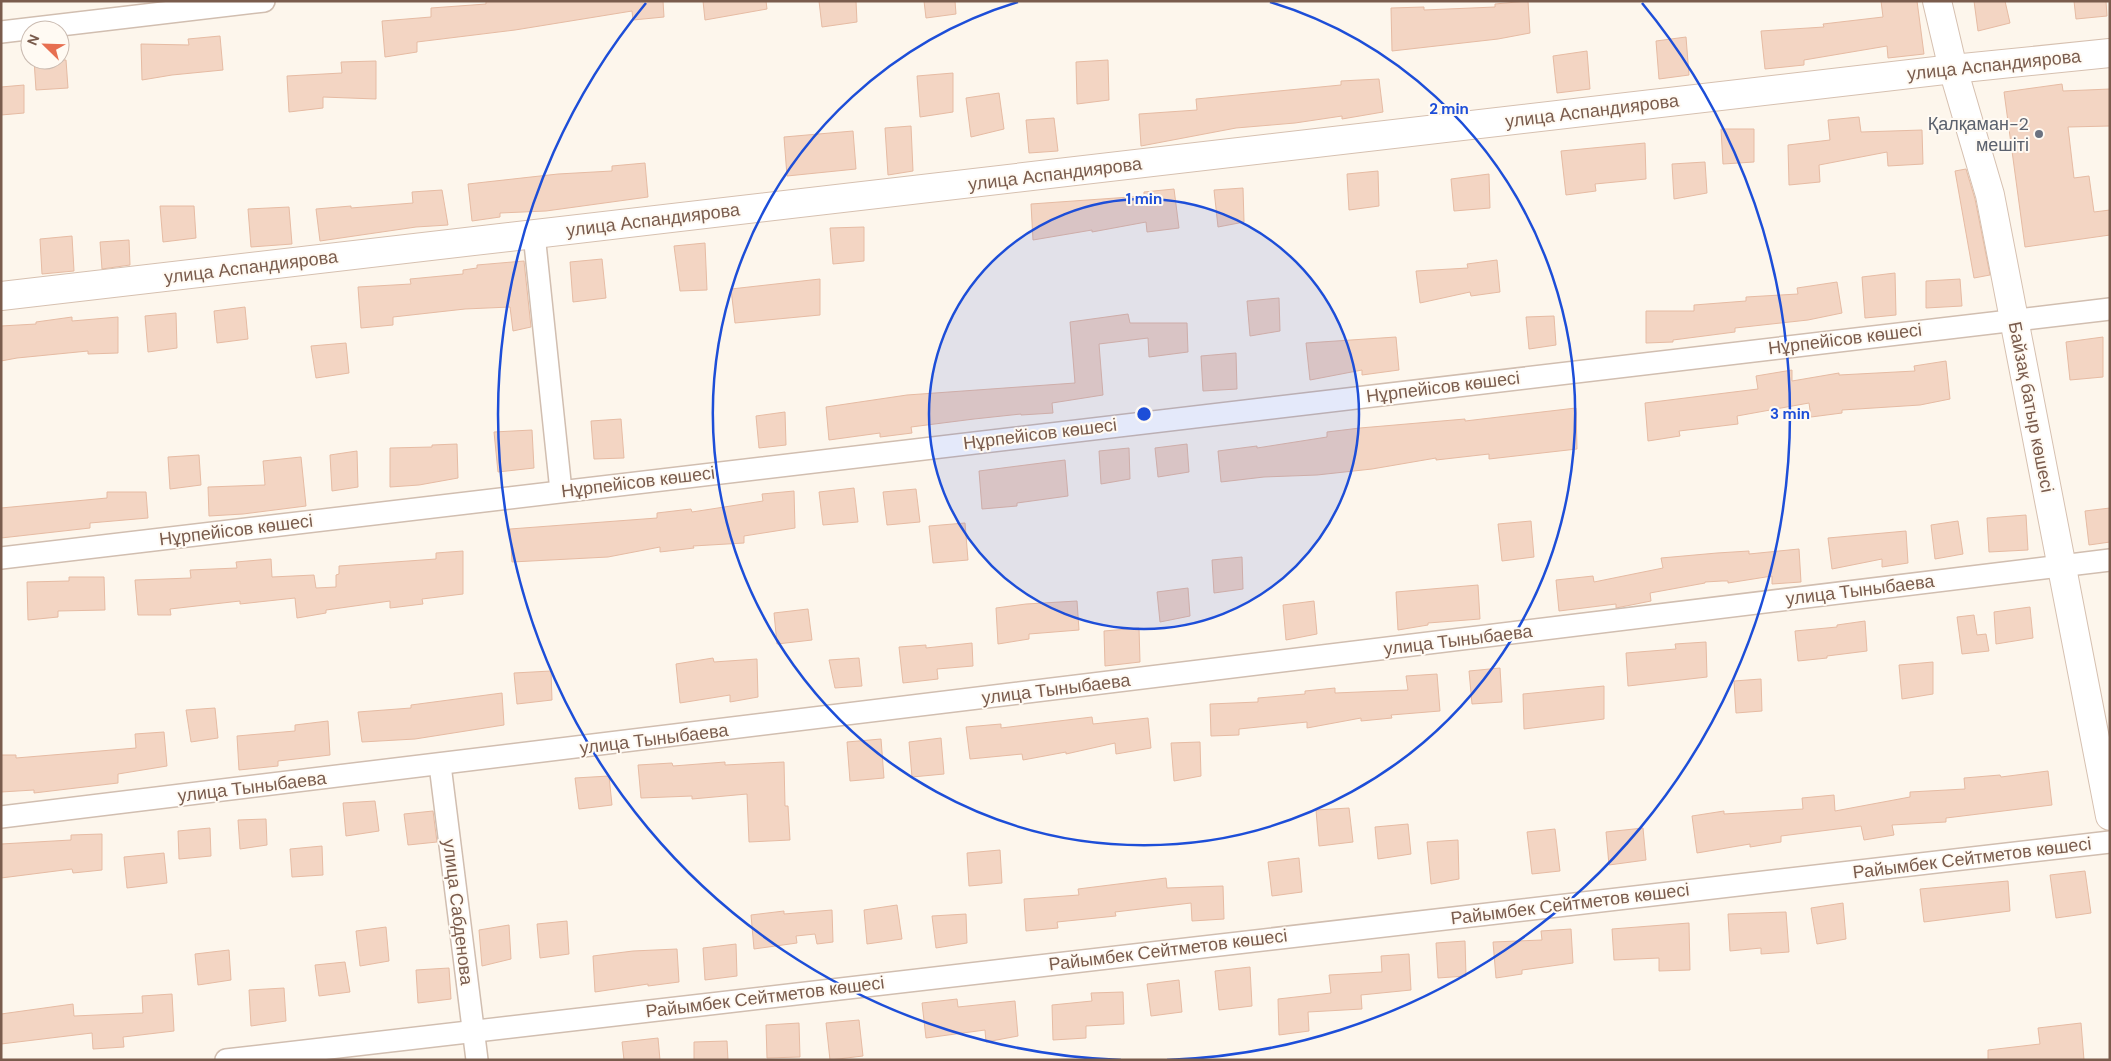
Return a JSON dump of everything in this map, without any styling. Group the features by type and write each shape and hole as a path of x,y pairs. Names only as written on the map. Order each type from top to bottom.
{"street":[{"path":"1,32 264,1"},
{"name":"Байзақ батыр көшесі","path":"1937,1 1953,69 1990,195 2110,816"},
{"name":"улица Аспандиярова","path":"1,296 1953,69 2110,53"},
{"path":"534,234 561,491"},
{"name":"Нұрпейісов көшесі","path":"1,558 2110,309"},
{"name":"улица Тыныбаева","path":"1,817 2110,560"},
{"name":"улица Сабденова","path":"440,765 477,1060"},
{"name":"Райымбек Сейтметов көшесі","path":"226,1060 2110,842"}],"building":[{"path":"486,1 663,1 664,17 633,20 632,11 515,30 417,42 417,52 385,57 382,21 431,17 431,8 486,4"},
{"path":"703,1 766,1 767,9 705,20"},
{"path":"819,1 856,1 857,22 822,27"},
{"path":"924,1 955,1 956,14 926,18"},
{"path":"1528,1 1530,33 1498,39 1392,51 1391,8 1424,7 1424,10 1495,7 1495,4"},
{"path":"1881,1 1917,1 1924,54 1888,58 1887,46 1804,60 1804,65 1765,69 1761,31 1824,27 1823,24 1883,17"},
{"path":"1974,1 2005,1 2010,23 1978,31"},
{"path":"2074,1 2106,1 2107,16 2076,19"},
{"path":"220,36 223,70 142,80 141,44 189,45 188,39"},
{"path":"1686,37 1689,75 1659,79 1656,41"},
{"path":"1587,51 1590,89 1557,93 1553,56"},
{"path":"1108,60 1109,100 1077,104 1076,62"},
{"path":"376,61 376,99 323,97 323,108 289,112 287,76 342,73 341,62"},
{"path":"35,70 67,70 68,88 36,90"},
{"path":"953,73 953,112 920,117 917,76"},
{"path":"1379,79 1383,112 1342,119 1342,116 1295,123 1236,128 1141,146 1139,114 1197,110 1196,99 1341,85 1341,81"},
{"name":"Қалқаман-2 мешіті","path":"2062,84 2063,91 2110,89 2110,126 2068,127 2074,178 2089,176 2094,212 2110,210 2110,235 2025,247 2004,92"},
{"path":"24,85 24,113 1,115 1,87"},
{"path":"999,93 1004,129 971,137 966,98"},
{"path":"1859,117 1861,132 1922,130 1923,164 1888,166 1887,152 1819,165 1820,182 1789,185 1788,145 1830,140 1828,120"},
{"path":"1054,118 1058,151 1029,153 1026,120"},
{"path":"911,126 913,171 888,175 885,128"},
{"path":"1721,129 1754,129 1754,162 1723,164"},
{"path":"853,131 856,169 787,176 784,137"},
{"path":"1645,143 1646,179 1595,184 1596,191 1566,195 1561,151"},
{"path":"1705,162 1707,193 1674,199 1672,164"},
{"path":"645,163 648,197 546,211 500,213 500,217 472,221 468,184 558,174 612,171 612,166"},
{"path":"1966,169 1975,199 1990,275 1974,278 1955,171"},
{"path":"1378,171 1379,206 1349,210 1347,174"},
{"path":"1489,174 1490,208 1454,211 1451,179"},
{"path":"1243,188 1244,222 1218,227 1214,190"},
{"path":"1174,189 1179,228 1147,232 1146,222 1033,240 1031,204 1144,196 1144,192"},
{"path":"442,190 448,225 416,227 320,241 316,209 413,203 412,192"},
{"path":"160,206 194,206 196,238 163,242"},
{"path":"289,207 292,244 251,247 248,209"},
{"path":"864,227 864,261 833,264 830,228"},
{"path":"72,236 74,271 42,274 40,239"},
{"path":"129,240 130,265 102,269 100,242"},
{"path":"705,243 707,290 680,291 674,246"},
{"path":"602,259 606,298 573,302 570,262"},
{"path":"1497,260 1500,292 1471,296 1470,292 1420,303 1416,271 1468,268 1467,264"},
{"path":"524,261 531,327 513,331 510,307 465,309 393,317 393,325 361,328 358,287 411,284 410,279 463,274 463,270 477,268 477,265"},
{"path":"1895,273 1896,315 1865,318 1862,277"},
{"path":"820,279 820,315 735,323 731,289"},
{"path":"1960,279 1962,306 1926,308 1926,281"},
{"path":"1837,282 1842,313 1808,320 1735,328 1735,332 1673,340 1673,342 1646,343 1646,311 1694,311 1694,305 1746,301 1746,297 1798,294 1797,288"},
{"path":"1279,298 1280,331 1250,336 1247,301"},
{"path":"245,307 248,339 217,343 214,311"},
{"path":"176,313 177,348 148,352 145,316"},
{"path":"1128,314 1130,323 1187,323 1188,352 1149,357 1148,338 1099,344 1103,395 1052,403 1053,413 974,419 911,427 912,433 880,437 880,433 829,440 826,407 907,395 1075,383 1070,322"},
{"path":"1554,316 1556,345 1529,349 1526,317"},
{"path":"72,317 72,321 118,317 118,353 88,354 88,351 1,361 1,326 36,324 36,322"},
{"path":"1396,337 1399,370 1362,375 1362,370 1310,380 1306,343"},
{"path":"2103,337 2103,377 2070,380 2066,342"},
{"path":"346,343 349,373 316,378 311,346"},
{"path":"1236,353 1237,389 1203,391 1201,356"},
{"path":"1946,361 1950,399 1920,405 1842,410 1842,413 1811,417 1809,403 1737,416 1738,424 1679,431 1680,436 1648,441 1645,403 1758,389 1756,376 1792,370 1792,381 1839,373 1839,375 1915,371 1914,366"},
{"path":"1576,408 1577,449 1489,459 1489,454 1436,460 1436,458 1372,469 1221,482 1218,451 1257,446 1257,448 1327,437 1327,432 1360,428 1465,419 1465,421"},
{"path":"785,412 786,445 759,448 756,416"},
{"path":"621,419 624,458 594,459 591,421"},
{"path":"532,430 534,468 498,472 494,432"},
{"path":"457,444 458,478 419,485 390,487 390,448 432,447 432,445"},
{"path":"1187,444 1189,472 1158,477 1155,448"},
{"path":"1129,448 1130,479 1101,484 1099,451"},
{"path":"357,451 358,487 332,491 330,455"},
{"path":"199,455 201,485 170,489 168,457"},
{"path":"301,457 306,506 209,516 208,487 265,485 263,461"},
{"path":"1065,460 1068,496 1017,503 1017,506 982,509 979,471"},
{"path":"854,488 858,522 823,525 819,492"},
{"path":"916,489 920,522 887,525 883,492"},
{"path":"794,491 795,528 744,536 744,543 693,546 694,548 660,552 660,547 608,557 512,562 510,529 657,518 657,513 691,509 692,512 763,501 762,494"},
{"path":"107,492 146,492 148,518 90,523 90,528 1,538 1,508 107,498"},
{"path":"2110,508 2110,542 2089,545 2085,511"},
{"path":"2026,515 2028,550 1989,552 1987,518"},
{"path":"1531,521 1534,557 1502,561 1498,524"},
{"path":"1958,521 1963,554 1935,559 1931,525"},
{"path":"965,523 968,560 933,563 929,526"},
{"path":"1906,531 1908,563 1882,567 1882,559 1832,569 1828,538"},
{"path":"1799,549 1801,582 1772,584 1772,576 1728,583 1728,581 1705,582 1650,593 1651,601 1616,608 1616,604 1559,611 1556,580 1593,576 1594,582 1663,568 1661,558 1749,551 1749,554"},
{"path":"463,551 463,594 422,599 423,604 390,608 390,601 326,610 326,613 297,618 295,598 240,604 240,601 170,609 171,615 138,615 135,580 191,578 190,570 237,568 236,562 271,559 272,577 314,575 316,588 336,587 336,575 339,574 339,566 436,559 436,553"},
{"path":"1242,557 1243,589 1214,593 1212,560"},
{"path":"69,577 104,577 105,610 58,611 58,617 28,620 27,582 69,581"},
{"path":"1478,585 1480,619 1428,623 1428,625 1398,630 1396,592"},
{"path":"1188,588 1190,616 1160,622 1157,592"},
{"path":"1077,601 1079,630 1029,634 1029,639 998,644 996,608"},
{"path":"1314,601 1317,634 1286,640 1283,605"},
{"path":"2030,607 2033,638 1996,644 1994,612"},
{"path":"808,609 812,640 777,644 774,613"},
{"path":"1974,615 1977,635 1986,634 1989,651 1962,654 1957,617"},
{"path":"1865,621 1867,651 1798,661 1795,631 1837,627 1837,625"},
{"path":"1139,628 1140,662 1105,666 1104,631"},
{"path":"1706,642 1707,677 1628,686 1626,653 1676,649 1675,644"},
{"path":"972,643 973,666 937,669 938,679 903,683 899,647 926,645 926,648"},
{"path":"713,658 714,662 757,659 758,697 730,702 730,695 680,703 676,664"},
{"path":"859,658 862,686 835,688 829,660"},
{"path":"1933,662 1933,694 1902,699 1899,665"},
{"path":"1500,668 1502,702 1472,704 1469,671"},
{"path":"551,671 552,700 517,704 514,673"},
{"path":"1437,674 1440,711 1391,715 1392,718 1361,721 1361,718 1307,728 1307,722 1239,729 1239,735 1211,736 1210,704 1258,702 1258,698 1305,694 1305,691 1335,688 1335,693 1408,690 1406,676"},
{"path":"1761,679 1762,711 1736,713 1734,681"},
{"path":"1604,686 1604,719 1524,729 1523,694"},
{"path":"502,693 504,725 415,739 362,742 358,712 411,708 411,705"},
{"path":"215,708 218,738 191,742 186,710"},
{"path":"1092,717 1093,724 1148,718 1151,748 1116,754 1115,743 1066,754 1066,752 1023,760 1022,754 970,759 966,727 1001,724 1001,728"},
{"path":"328,721 330,755 278,761 278,766 239,770 237,736 295,731 295,725"},
{"path":"164,732 167,766 118,774 118,783 34,793 34,790 1,792 1,755 16,755 16,758 136,748 135,734"},
{"path":"941,738 944,774 912,777 909,742"},
{"path":"881,739 884,778 850,781 847,742"},
{"path":"1200,742 1201,776 1174,781 1171,743"},
{"path":"725,762 725,765 784,762 785,806 788,806 790,840 749,842 747,794 692,799 692,796 641,798 638,765 672,763 673,766"},
{"path":"2048,771 2052,805 1946,818 1946,822 1892,825 1894,835 1864,840 1861,826 1781,836 1781,842 1750,847 1750,844 1697,853 1692,816 1724,811 1724,814 1803,809 1802,798 1834,795 1835,811 1910,797 1910,792 1965,789 1964,778 2000,775 2001,777"},
{"path":"609,776 612,805 579,809 575,778"},
{"path":"375,801 379,831 346,836 343,803"},
{"path":"1349,808 1353,842 1319,846 1316,810"},
{"path":"433,811 437,842 408,845 404,814"},
{"path":"266,819 267,845 240,849 238,820"},
{"path":"1408,824 1411,854 1378,859 1375,827"},
{"path":"210,828 211,856 179,859 178,831"},
{"path":"1643,828 1646,860 1609,865 1606,832"},
{"path":"1555,829 1560,871 1532,874 1527,832"},
{"path":"102,834 102,870 73,873 72,869 1,878 1,844 71,840 71,835"},
{"path":"1458,840 1459,879 1431,884 1427,842"},
{"path":"322,846 323,875 292,877 290,849"},
{"path":"1000,850 1002,883 969,886 967,853"},
{"path":"164,853 167,883 127,888 124,857"},
{"path":"1299,858 1302,892 1272,896 1268,862"},
{"path":"2085,871 2091,913 2056,918 2050,875"},
{"path":"1166,878 1167,888 1223,886 1224,919 1192,921 1191,903 1115,912 1116,916 1057,922 1058,928 1026,931 1024,899 1079,895 1078,889"},
{"path":"2008,881 2010,911 1924,922 1920,889"},
{"path":"1843,903 1846,939 1817,944 1811,908"},
{"path":"897,905 902,939 867,944 864,910"},
{"path":"832,910 833,942 817,944 815,934 796,936 797,943 754,949 751,915 784,911 784,914"},
{"path":"1786,912 1789,952 1761,954 1761,948 1730,951 1728,914"},
{"path":"966,914 967,943 936,948 932,916"},
{"path":"567,921 569,954 540,958 537,924"},
{"path":"1689,923 1690,970 1659,971 1659,958 1614,960 1612,929"},
{"path":"509,925 511,959 482,966 479,930"},
{"path":"386,927 389,961 360,966 356,931"},
{"path":"1571,929 1573,963 1522,970 1522,974 1496,978 1493,942 1542,940 1541,931"},
{"path":"1465,941 1466,976 1438,978 1436,943"},
{"path":"736,944 737,976 705,980 703,948"},
{"path":"677,949 679,982 648,986 648,984 595,992 593,956 633,951"},
{"path":"229,950 231,980 198,985 195,954"},
{"path":"1409,954 1411,990 1361,995 1362,1009 1308,1012 1309,1031 1279,1035 1278,999 1331,993 1329,975 1382,972 1381,956"},
{"path":"345,962 350,992 319,996 315,965"},
{"path":"1250,967 1252,1006 1219,1010 1215,971"},
{"path":"449,968 451,999 418,1003 416,970"},
{"path":"1179,980 1182,1012 1151,1016 1147,984"},
{"path":"284,988 286,1021 251,1026 249,990"},
{"path":"1123,992 1124,1024 1086,1026 1086,1038 1053,1040 1052,1005 1092,1001 1091,993"},
{"path":"172,994 174,1031 123,1037 124,1047 93,1049 92,1033 1,1044 1,1014 73,1004 74,1016 143,1013 142,996"},
{"path":"957,999 958,1007 1015,1001 1018,1036 986,1042 985,1030 926,1038 922,1003"},
{"path":"859,1020 863,1056 830,1060 826,1023"},
{"path":"799,1023 800,1057 767,1058 766,1025"},
{"path":"2081,1023 2084,1060 1988,1060 1988,1050 2040,1044 2038,1028"},
{"path":"658,1038 660,1060 624,1060 622,1042"},
{"path":"727,1041 728,1060 694,1060 694,1042"}],"place":[{"name":"Қалқаман-2 мешіті","path":"2039,134"}]}
